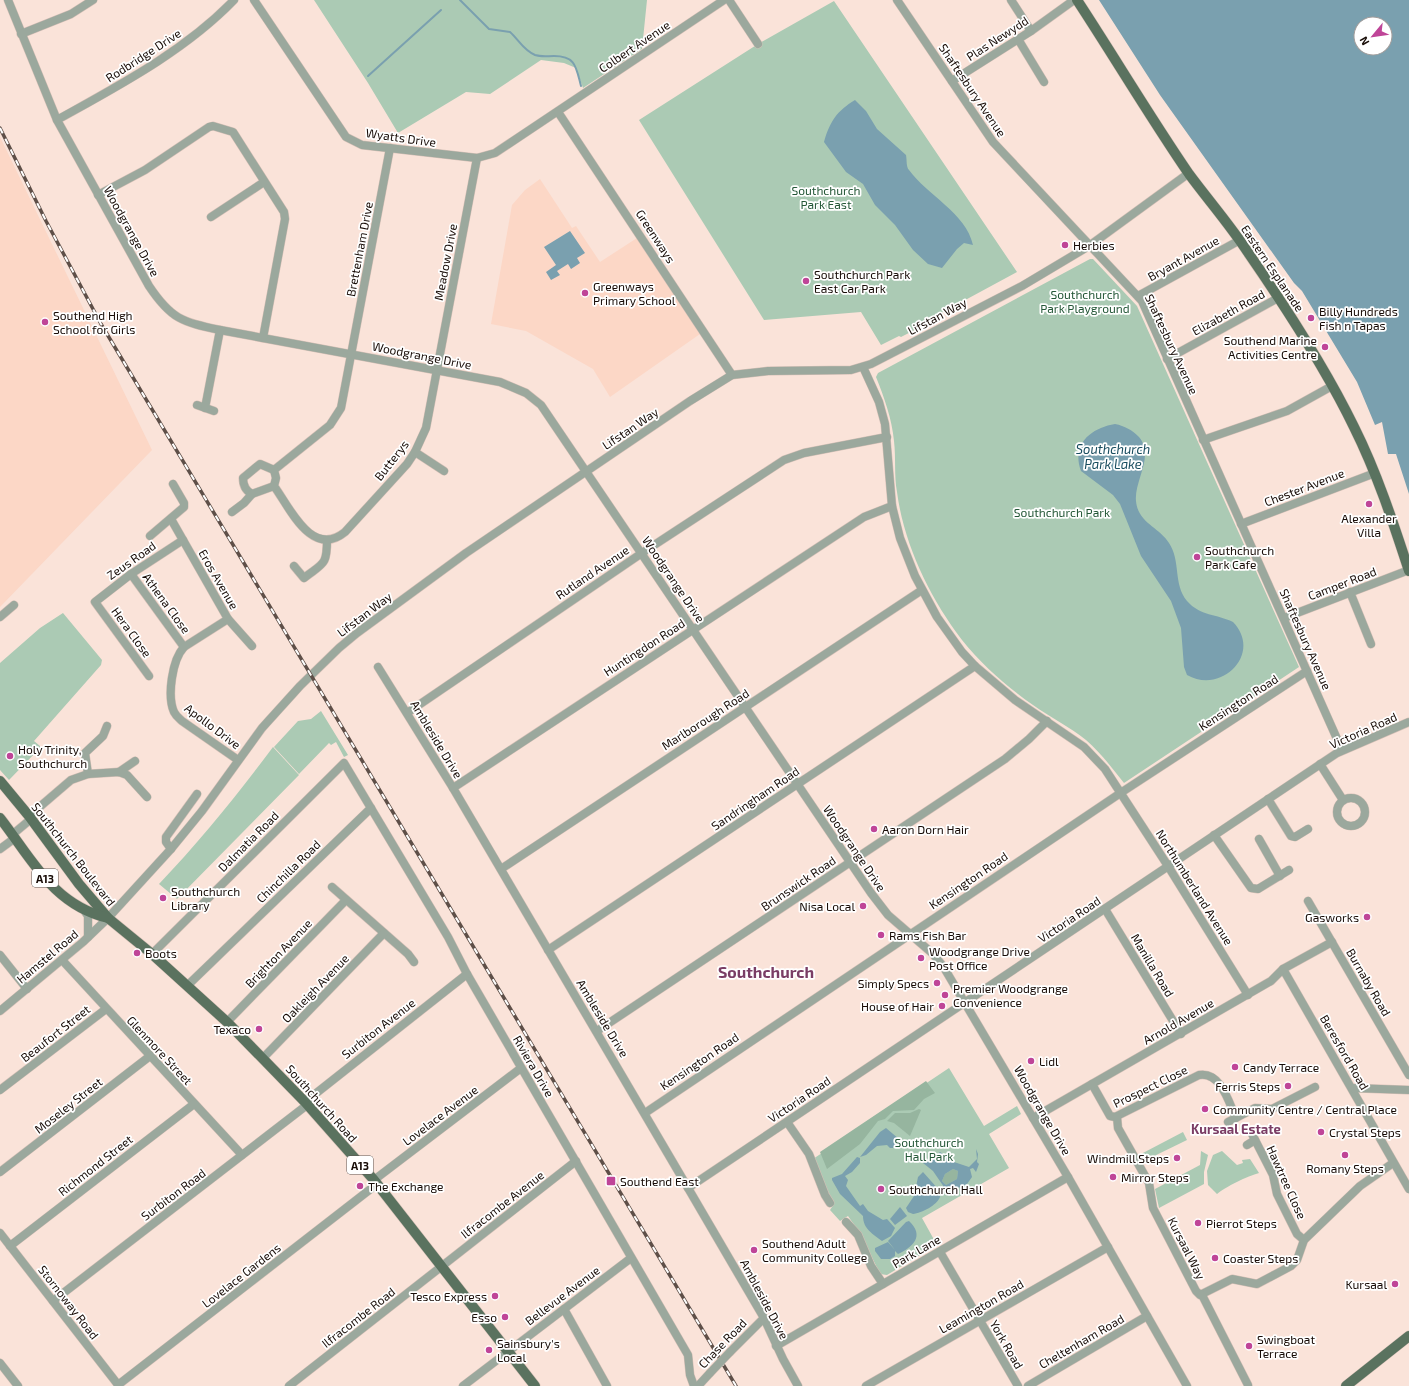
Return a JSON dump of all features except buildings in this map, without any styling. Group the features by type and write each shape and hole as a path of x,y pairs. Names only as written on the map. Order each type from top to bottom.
{"main road":[{"name":"Eastern Esplanade","path":"1077,0 1189,173 1240,240 1278,298 1332,386 1354,427 1375,473 1409,570"},
{"name":"Southchurch Boulevard","path":"0,781 30,818 79,884 108,918"},
{"name":"Southchurch Boulevard","path":"0,818 56,891 84,910 95,915 108,918"},
{"name":"Southchurch Road","path":"108,918 188,985 263,1058 306,1104 376,1182 535,1386"},
{"path":"1346,1386 1409,1336"},
{"path":"1355,1386 1384,1356"}],"street":[{"name":"Woodgrange Drive","path":"8,0 57,120 149,286 165,308 175,317 186,322 220,330 500,382 526,393 541,405 882,908 939,960 1068,1177 1187,1386"},
{"path":"21,34 71,14 93,0"},
{"name":"Rodbridge Drive","path":"57,120 125,83 208,25 234,0"},
{"name":"Wyatts Drive","path":"254,0 346,137 362,144 477,158 495,153 558,112"},
{"name":"Colbert Avenue","path":"558,112 724,0"},
{"path":"729,0 758,44"},
{"name":"Shaftesbury Avenue","path":"897,0 999,149 1089,246 1138,296 1168,359 1342,750"},
{"path":"1011,0 1031,31"},
{"name":"Plas Newydd","path":"952,81 1031,31 1074,0"},
{"path":"1018,39 1043,82"},
{"name":"Greenways","path":"558,112 732,375"},
{"path":"98,195 145,170 209,127 213,126 233,132 284,212 285,219 263,338"},
{"name":"Brettenham Drive","path":"350,354 390,148"},
{"name":"Meadow Drive","path":"437,370 477,158"},
{"name":"Lifstan Way","path":"108,918 171,849 202,811 262,728 338,648 466,553 732,375 768,371 851,370 863,367 903,348 1022,286 1089,246 1189,173"},
{"path":"211,217 264,182"},
{"name":"Bryant Avenue","path":"1138,296 1240,240"},
{"name":"Elizabeth Road","path":"1168,359 1278,298"},
{"path":"214,411 201,406 220,330"},
{"path":"274,470 330,425 337,417 341,408 350,354"},
{"name":"Northumberland Avenue","path":"863,367 879,402 887,437 892,506 900,538 922,590 937,617 952,639 975,666 1015,700 1069,736 1097,760 1122,792 1248,995"},
{"name":"Butterys","path":"327,540 334,539 345,532 415,452 426,428 437,370"},
{"path":"1203,440 1287,411 1332,386"},
{"name":"Rutland Avenue","path":"407,713 642,553 788,458 818,450 887,437"},
{"path":"415,452 444,471"},
{"path":"252,494 244,487 243,478 260,464 274,470"},
{"path":"274,470 276,478 274,486 305,531 318,538 327,540 327,556 323,563 304,578 294,566"},
{"name":"Chester Avenue","path":"1241,524 1375,473"},
{"path":"150,536 184,507 184,503 173,484"},
{"path":"232,512 244,503 252,494 274,486"},
{"name":"Huntingdon Road","path":"453,788 864,517 892,506"},
{"name":"Eros Avenue","path":"171,519 228,619 252,646"},
{"name":"Zeus Road","path":"95,602 131,574 183,540"},
{"name":"Camper Road","path":"1284,618 1409,570"},
{"name":"Athena Close","path":"131,574 184,647"},
{"name":"Marlborough Road","path":"500,869 922,590"},
{"path":"1350,592 1371,644"},
{"name":"Hera Close","path":"95,602 149,676"},
{"path":"0,617 14,605"},
{"path":"184,647 228,619"},
{"name":"Apollo Drive","path":"184,647 178,653 172,679 171,701 175,714 238,760"},
{"name":"Sandringham Road","path":"548,950 975,666"},
{"name":"Ambleside Drive","path":"378,667 453,788 597,1031 764,1318 776,1346 798,1386"},
{"name":"Kensington Road","path":"644,1113 910,933 1307,671"},
{"name":"Brunswick Road","path":"597,1031 1005,759 1029,740 1047,721"},
{"name":"Victoria Road","path":"688,1188 1320,764 1342,750 1409,722"},
{"path":"88,774 85,753 102,736 107,726"},
{"path":"120,772 135,761"},
{"name":"Riviera Drive","path":"344,763 448,937 467,974 688,1355 690,1376 694,1386"},
{"name":"Dalmatia Road","path":"152,954 344,763"},
{"path":"1320,764 1343,800"},
{"path":"0,849 30,818 71,780 88,774 120,772 127,775 147,797"},
{"path":"171,849 166,841 166,837 196,794"},
{"path":"1268,799 1290,836 1295,837 1308,829"},
{"name":"Chinchilla Road","path":"188,985 371,808"},
{"path":"1214,835 1251,888 1258,889 1289,870"},
{"path":"1259,839 1280,876"},
{"path":"332,887 408,954 414,962"},
{"name":"Brighton Avenue","path":"227,1022 346,900"},
{"name":"Burnaby Road","path":"1308,901 1409,1075"},
{"name":"Manilla Road","path":"1105,909 1181,1034"},
{"path":"84,910 88,922 88,937"},
{"name":"Hamstel Road","path":"0,1011 62,960 108,918"},
{"name":"Oakleigh Avenue","path":"263,1058 384,934"},
{"name":"Arnold Avenue","path":"1033,1118 1271,982 1283,970 1332,942"},
{"path":"0,955 27,989"},
{"name":"Glenmore Street","path":"62,960 242,1155"},
{"name":"Beresford Road","path":"1283,970 1352,1088 1393,1164 1409,1189"},
{"name":"Surbiton Avenue","path":"306,1104 467,974"},
{"name":"Beaufort Street","path":"0,1090 106,1009"},
{"name":"Moseley Street","path":"0,1172 150,1056"},
{"name":"Lovelace Avenue","path":"376,1182 521,1068"},
{"name":"Prospect Close","path":"1092,1084 1110,1116 1117,1117 1203,1075 1209,1075 1217,1081 1236,1118"},
{"path":"1228,1122 1256,1108 1272,1109 1315,1088"},
{"path":"1352,1088 1409,1090"},
{"name":"Richmond Street","path":"10,1246 194,1104"},
{"name":"Surbiton Road","path":"53,1301 306,1104"},
{"name":"Kursaal Way","path":"1117,1117 1118,1128 1149,1183 1151,1202 1155,1212 1196,1291 1202,1294 1232,1279 1257,1284 1291,1266 1297,1260 1304,1240 1360,1186 1393,1164"},
{"path":"787,1122 809,1154 824,1195 830,1203"},
{"name":"Hawtree Close","path":"1254,1131 1252,1134 1273,1175 1276,1194 1297,1234 1304,1240"},
{"path":"1247,1145 1255,1140"},
{"name":"Ilfracombe Avenue","path":"442,1266 576,1161"},
{"name":"Park Lane","path":"776,1346 1068,1177"},
{"name":"Lovelace Gardens","path":"119,1385 376,1182"},
{"path":"846,1222 858,1236 871,1266 883,1284"},
{"name":"Stornoway Road","path":"0,1233 119,1385"},
{"name":"Leamington Road","path":"866,1386 1108,1246"},
{"name":"York Road","path":"940,1252 1018,1386"},
{"name":"Bellevue Avenue","path":"463,1386 631,1258"},
{"name":"Ilfracombe Road","path":"289,1386 442,1266"},
{"path":"1202,1294 1248,1385"},
{"path":"564,1308 607,1386"},
{"name":"Cheltenham Road","path":"1028,1386 1147,1316"},
{"name":"Chase Road","path":"698,1386 764,1318"},
{"path":"0,1363 18,1386"}],"shaded area":[{"name":"Southend High School for Girls","path":"0,137 152,450 0,607"},
{"name":"Greenways Primary School","path":"540,179 572,228 576,226 600,262 637,238 700,334 610,397 593,369 526,331 491,324 512,205 525,190"}],"green space":[{"path":"314,0 647,0 642,49 583,88 576,68 564,63 541,60 490,94 466,92 398,133 368,83"},
{"name":"Southchurch Park East","path":"834,1 1017,272 932,318 934,320 901,337 899,336 881,345 861,312 764,320 639,120 758,44"},
{"name":"Southchurch Park","path":"1090,259 1093,259 1137,306 1299,667 1124,783 1101,755 1086,740 1023,698 986,667 962,640 939,607 912,551 900,512 895,473 895,447 890,416 876,377 878,373"},
{"path":"63,613 102,660 101,665 34,741 40,746 40,748 9,780 0,770 0,663 40,628"},
{"path":"321,711 348,755 344,757 336,742 331,745 329,743 299,774 274,747 298,721 311,719"},
{"path":"273,747 299,775 177,899 159,884 218,817"},
{"name":"Southchurch Hall Park","path":"949,1068 984,1126 1017,1106 1021,1114 989,1134 1009,1168 922,1218 937,1245 887,1275 880,1274 861,1235 848,1216 840,1221 830,1210 834,1204 826,1192 813,1159"},
{"path":"926,1081 935,1093 924,1099 914,1110 893,1111 885,1119 878,1121 860,1144 827,1169 820,1152"},
{"path":"919,1109 921,1110 910,1136 894,1123 887,1121 895,1113 910,1113"},
{"path":"1183,1132 1187,1140 1144,1161 1141,1154"},
{"path":"1201,1151 1208,1155 1204,1172 1204,1184 1159,1208 1155,1189 1200,1165"},
{"path":"1222,1151 1237,1165 1243,1163 1242,1160 1250,1159 1259,1173 1225,1188 1217,1194 1208,1185 1207,1171 1213,1155"},
{"path":"953,1169 958,1171 957,1179 946,1185 942,1181 945,1174"}],"water":[{"path":"1099,0 1409,0 1409,494 1396,454 1388,454 1382,422 1375,425 1357,382 1302,291 1294,283 1160,95"},
{"path":"855,100 866,111 877,129 906,155 908,169 963,223 969,234 973,245 964,243 957,249 942,268 928,264 913,250 895,225 875,205 863,184 846,172 824,142 835,117 843,108"},
{"path":"570,231 585,253 577,258 580,263 571,269 568,264 557,271 560,275 551,280 546,272 556,265 544,247"},
{"name":"Southchurch Park Lake","path":"1115,424 1134,432 1143,444 1145,460 1136,493 1136,501 1141,515 1165,538 1173,550 1178,580 1187,601 1192,606 1203,612 1233,622 1241,634 1243,646 1241,658 1234,668 1225,675 1213,680 1200,680 1187,675 1184,667 1181,628 1171,601 1141,556 1120,504 1113,495 1081,471 1079,453 1081,445 1085,439 1098,429"},
{"path":"886,1128 899,1139 893,1148 890,1148 887,1145 877,1146 866,1155 860,1157 880,1132"},
{"path":"976,1149 978,1154 977,1162 979,1164 976,1172 973,1168 970,1169 972,1177 967,1184 954,1190 944,1187 933,1171 923,1163 930,1161 940,1152 954,1162 969,1167 977,1159","holes":["953,1169 958,1171 957,1179 946,1185 942,1181 945,1174"]},
{"path":"857,1157 860,1158 860,1163 852,1172 845,1176 848,1180 846,1186 860,1206 863,1204 868,1211 883,1220 887,1219 895,1228 891,1236 882,1241 867,1228 863,1221 863,1216 840,1194 832,1180 832,1178 842,1174"},
{"path":"923,1172 939,1190 940,1197 936,1203 929,1208 913,1214 908,1212 906,1208 914,1196 918,1177"},
{"path":"900,1207 907,1216 895,1225 890,1219"},
{"path":"909,1221 914,1226 916,1232 917,1236 915,1240 908,1248 898,1254 895,1251 895,1256 890,1259 881,1259 875,1251 875,1248 888,1242 895,1250 888,1241 906,1222"}],"waterway":[{"path":"460,0 489,29 510,32 524,48 531,53 540,56 554,56 571,60 576,68 581,86"},
{"path":"368,76 441,10"}],"railway":[{"path":"0,128 46,221 101,324 736,1386"}],"place":[{"name":"Herbies","path":"1065,245"},
{"name":"Southchurch Park East Car Park","path":"806,281"},
{"name":"Greenways Primary School","path":"585,293"},
{"name":"Billy Hundreds Fish n Tapas","path":"1311,318"},
{"name":"Southend High School for Girls","path":"45,322"},
{"name":"Southend Marine Activities Centre","path":"1325,347"},
{"name":"Alexander Villa","path":"1369,504"},
{"name":"Southchurch Park Cafe","path":"1197,557"},
{"name":"Holy Trinity, Southchurch","path":"10,756"},
{"name":"Aaron Dorn Hair","path":"874,829"},
{"name":"Southchurch Library","path":"163,898"},
{"name":"Nisa Local","path":"863,906"},
{"name":"Gasworks","path":"1367,917"},
{"name":"Rams Fish Bar","path":"881,935"},
{"name":"Boots","path":"137,953"},
{"name":"Woodgrange Drive Post Office","path":"921,958"},
{"name":"Simply Specs","path":"937,983"},
{"name":"Premier Woodgrange Convenience","path":"945,995"},
{"name":"House of Hair","path":"942,1006"},
{"name":"Texaco","path":"259,1029"},
{"name":"Lidl","path":"1031,1061"},
{"name":"Candy Terrace","path":"1235,1067"},
{"name":"Ferris Steps","path":"1288,1086"},
{"name":"Community Centre / Central Place","path":"1205,1109"},
{"name":"Crystal Steps","path":"1321,1132"},
{"name":"Romany Steps","path":"1345,1155"},
{"name":"Windmill Steps","path":"1177,1158"},
{"name":"Mirror Steps","path":"1113,1177"},
{"name":"Southend East","path":"611,1181"},
{"name":"The Exchange","path":"360,1186"},
{"name":"Southchurch Hall","path":"881,1189"},
{"name":"Pierrot Steps","path":"1198,1223"},
{"name":"Southend Adult Community College","path":"754,1250"},
{"name":"Coaster Steps","path":"1215,1258"},
{"name":"Kursaal","path":"1395,1284"},
{"name":"Tesco Express","path":"495,1296"},
{"name":"Esso","path":"505,1317"},
{"name":"Swingboat Terrace","path":"1249,1346"},
{"name":"Sainsbury's Local","path":"489,1350"}],"district":[{"name":"Southchurch","path":"766,971"},
{"name":"Kursaal Estate","path":"1236,1129"}],"park label":[{"name":"Southchurch Park Playground","path":"1085,301"}]}
